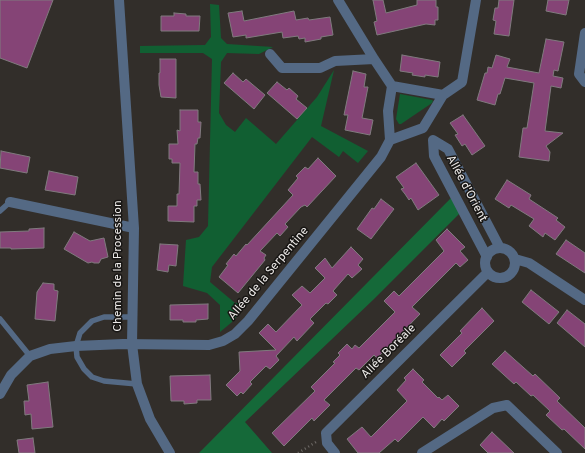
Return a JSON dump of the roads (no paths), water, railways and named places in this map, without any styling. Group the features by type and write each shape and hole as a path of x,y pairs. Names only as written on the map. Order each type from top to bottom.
{"street":[{"name":"Chemin de la Procession","path":"119,0 134,228 132,344 137,384 150,419 170,453"},
{"path":"338,0 374,60 392,86 388,112 390,140 423,128 443,95 462,82 476,0"},
{"path":"585,33 579,74 585,82"},
{"path":"270,54 282,68 320,68 335,61 374,60"},
{"path":"392,86 443,95"},
{"path":"423,128 433,140"},
{"name":"Allée de la Serpentine","path":"0,394 11,375 30,356 50,349 76,346 132,344 209,345 223,341 235,334 248,321 380,157 390,140"},
{"name":"Allée d'Orient","path":"433,140 448,149 500,248"},
{"name":"Allée d'Orient","path":"433,140 434,156 487,257"},
{"path":"10,202 134,228"},
{"path":"515,259 514,270 507,277 497,278 488,272 485,265 487,257 492,251 500,248 509,251 515,259 529,263 585,300"},
{"name":"Allée Boréale","path":"336,453 327,443 326,433 488,272"},
{"path":"422,453 493,408 507,405 557,453"}],"lane":[{"path":"0,211 10,202"},
{"path":"132,317 104,317 92,321 80,333 76,346 77,357 84,370 92,377 104,381 137,384"},
{"path":"0,319 30,356"}]}
